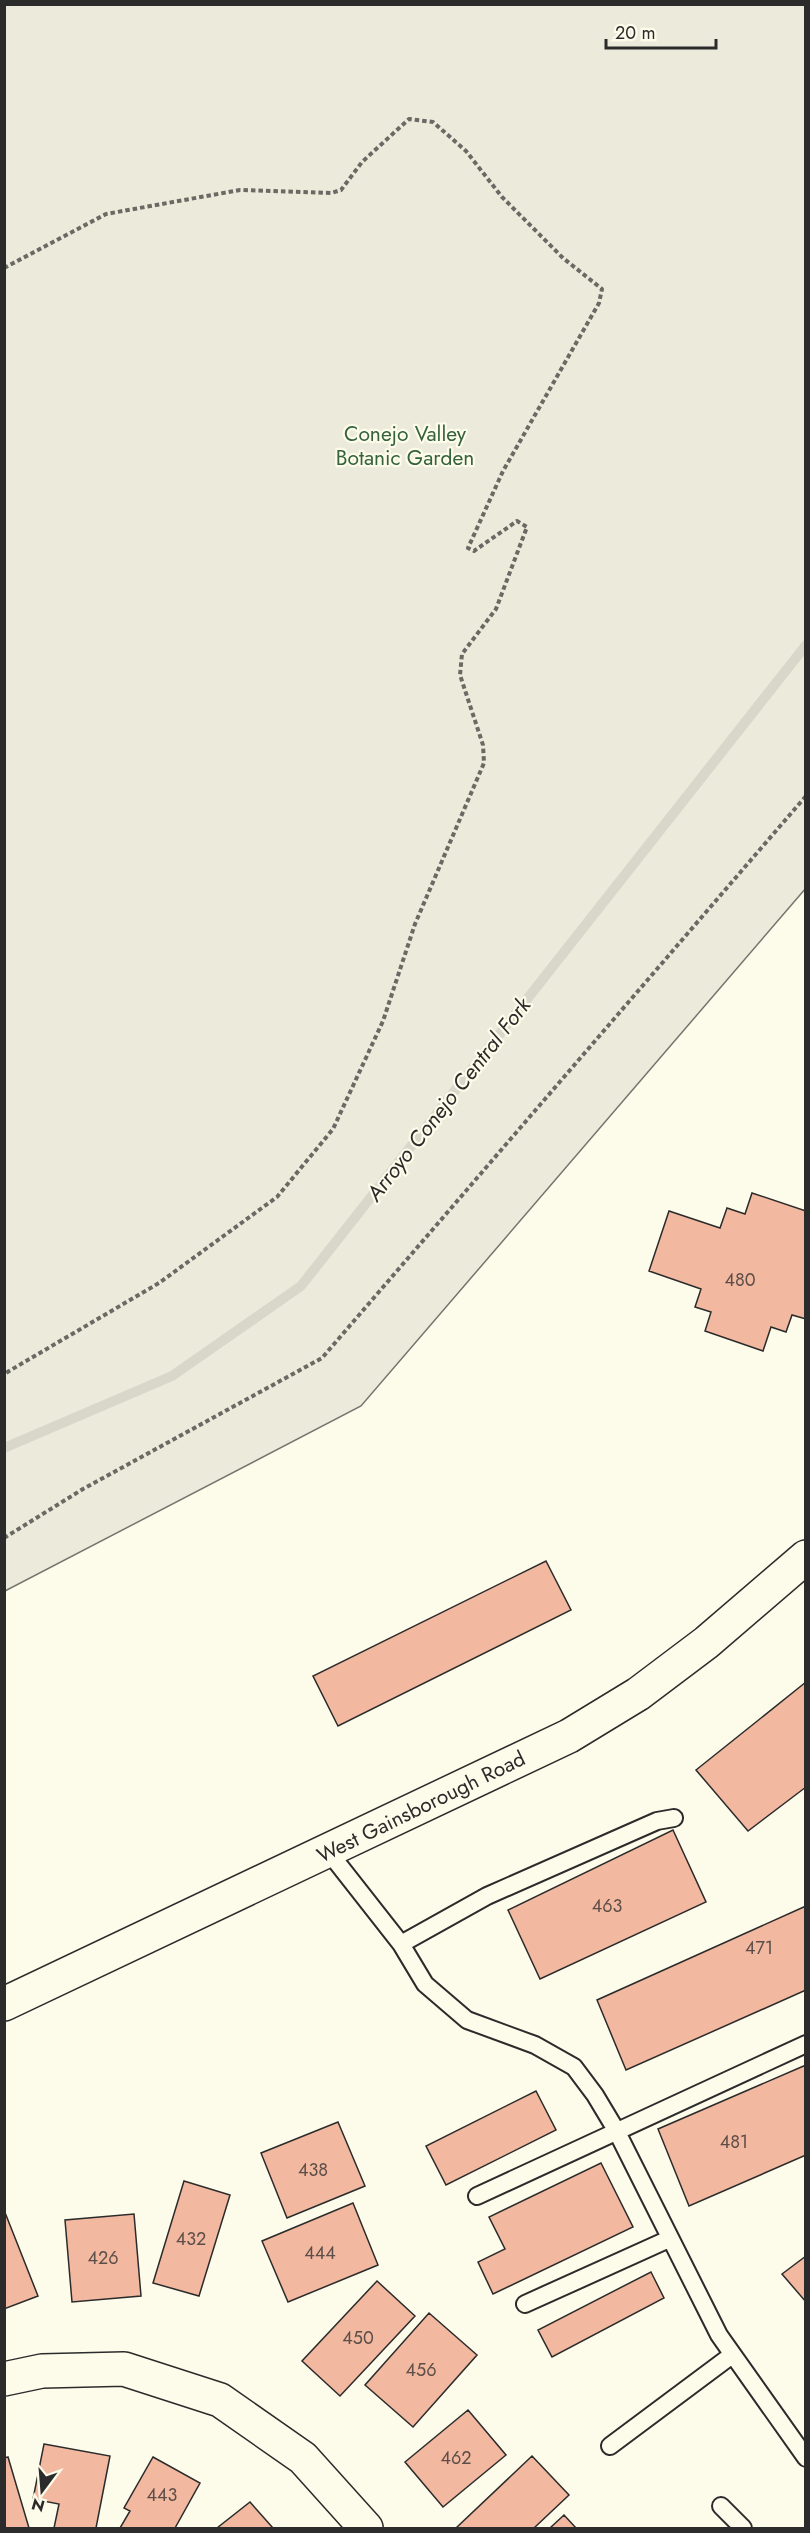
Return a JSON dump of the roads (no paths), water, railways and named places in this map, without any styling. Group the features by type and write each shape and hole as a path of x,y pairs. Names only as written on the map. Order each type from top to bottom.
{"street":[{"name":"West Gainsborough Road","path":"4,2004 569,1736 638,1694 707,1642 806,1557"},
{"path":"4,2379 42,2371 124,2369 220,2400 303,2458 366,2529"}],"lane":[{"path":"401,1944 487,1896 657,1821 674,1818"},
{"path":"328,1851 401,1944 425,1984 467,2020 535,2045 574,2067 616,2130 719,2335 806,2458"},
{"path":"477,2196 806,2044"},
{"path":"525,2304 669,2239"},
{"path":"610,2446 732,2355"},
{"path":"721,2506 743,2529"}],"waterway":[{"name":"Arroyo Conejo Central Fork","path":"4,1448 172,1376 301,1286 806,645"}],"park label":[{"name":"Conejo Valley Botanic Garden","path":"405,446"}]}
